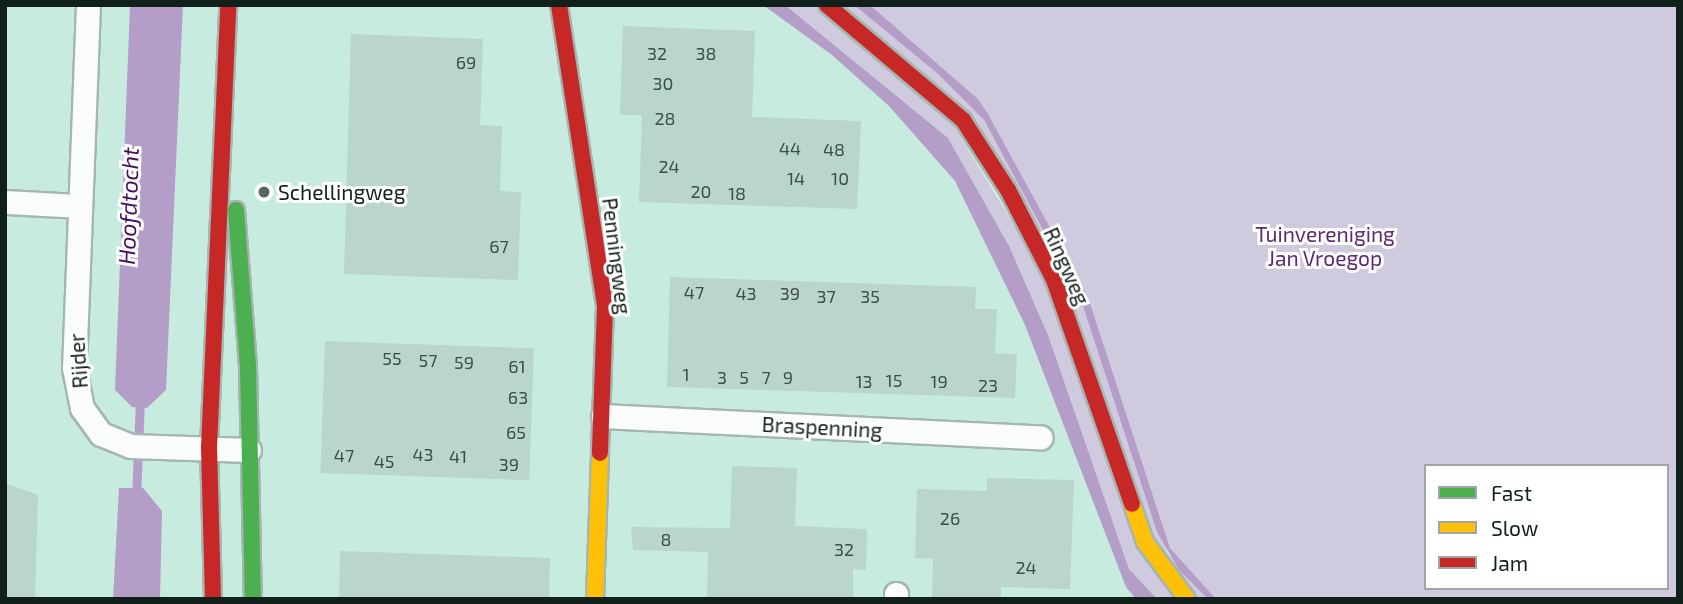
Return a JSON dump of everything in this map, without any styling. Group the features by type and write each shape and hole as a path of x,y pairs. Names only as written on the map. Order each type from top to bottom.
{"street":[{"path":"5,202 79,206 88,5"},
{"path":"213,599 209,448 228,5"},
{"name":"Penningweg","path":"559,5 605,307 595,599"},
{"name":"Ringweg","path":"827,5 963,120 1008,190 1054,280 1145,542 1172,585 1187,599"},
{"path":"226,80 248,367 253,599"},
{"name":"Rijder","path":"79,206 74,368 82,408 101,435 130,446 249,450"},
{"name":"Braspenning","path":"603,416 1040,437"}],"shaded area":[{"path":"5,5 816,5 968,140 1192,599 5,599"}],"green space":[{"path":"785,5 812,5 950,120 1037,263 1177,599 1157,599 1129,569 1048,335 1009,246 948,138"},
{"path":"838,5 854,5 937,73 984,120 1082,303 1167,552 1208,599 1199,599 1177,578 1152,535 1078,316 1053,260 988,143 943,90"},
{"name":"Tuinvereniging Jan Vroegop","path":"870,5 1678,5 1678,599 1216,599 1170,548 1088,297 978,99"}],"water":[{"name":"Hoofdtocht","path":"130,5 183,5 166,390 147,408 132,407 115,390"},
{"path":"763,5 785,5 948,138 1009,246 1048,335 1129,569 1157,599 1136,599 1126,587 1025,325 955,181 889,106 832,55"},
{"path":"854,5 870,5 978,99 988,114 1088,297 1170,548 1216,599 1208,599 1179,570 1157,532 1082,303 984,120 937,73"},
{"path":"119,488 143,488 162,511 160,599 113,599"}],"building":[{"path":"623,26 755,31 752,117 861,121 857,209 639,202 642,115 620,115"},
{"path":"351,34 483,39 480,125 502,126 500,191 521,192 518,280 344,274"},
{"path":"670,277 976,287 975,309 997,309 995,353 1017,354 1015,398 667,387"},
{"path":"325,341 534,348 529,480 320,473"},
{"path":"732,466 797,468 795,526 867,529 866,570 853,569 853,599 707,599 708,552 633,550 631,527 730,528"},
{"path":"987,478 1074,480 1070,589 1001,587 1001,599 932,599 933,559 915,558 917,489 987,491"},
{"path":"5,483 38,495 35,599 5,599"},
{"path":"340,551 550,558 549,599 339,599"}],"waterway":[{"path":"136,499 140,398"}],"traffic: fast":[{"path":"236,210 248,367 253,599"}],"traffic: slow":[{"path":"595,599 600,453"},
{"path":"1132,504 1145,542 1187,599"}],"traffic: jam":[{"path":"213,599 209,448 228,5"},
{"path":"559,5 605,307 600,453"},
{"path":"827,5 963,120 1008,190 1054,280 1132,504"}],"place":[{"name":"Schellingweg","path":"264,192"}]}
